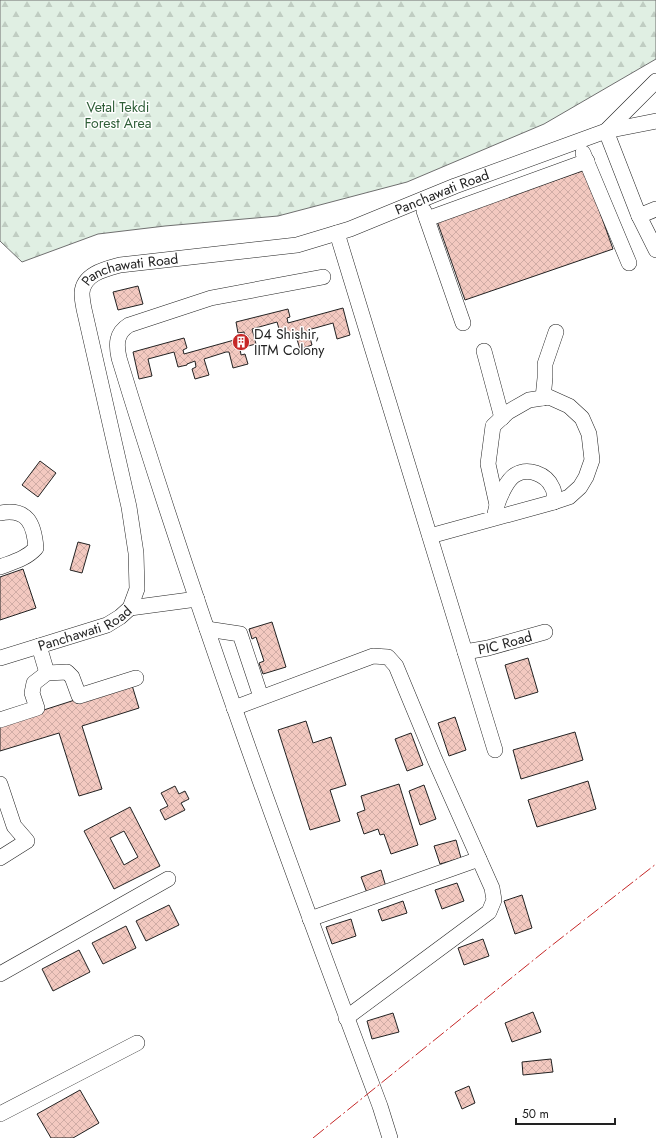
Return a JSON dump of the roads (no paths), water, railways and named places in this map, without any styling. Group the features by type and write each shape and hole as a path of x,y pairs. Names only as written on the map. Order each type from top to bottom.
{"street":[{"name":"Panchawati Road","path":"606,131 656,81"},
{"name":"Panchawati Road","path":"0,658 107,624 120,617 130,608 137,589 136,553 128,507 84,309 82,292 88,279 102,270 120,265 296,245 350,229 420,200 606,131 656,121"},
{"path":"606,131 639,216 656,250"},
{"path":"578,141 629,263"},
{"path":"427,219 587,161"},
{"path":"420,200 463,323"},
{"path":"639,216 656,209"},
{"path":"337,233 495,750"},
{"path":"323,277 211,298 129,325 122,329 118,338 117,347 143,438 234,708 346,1018 380,1106 390,1138"},
{"path":"543,398 545,364 556,332"},
{"path":"484,352 502,418"},
{"path":"430,536 496,511 554,502 569,497 580,487 586,477 592,460 589,434 582,418 569,406 549,397 529,400 508,412 493,426 488,464 496,511"},
{"path":"496,511 502,493 515,475 526,472 538,473 548,480 553,489 554,502"},
{"path":"0,513 20,513 30,521 35,535 36,548 26,556 0,567"},
{"path":"130,608 197,599"},
{"path":"207,629 240,634 261,697"},
{"name":"PIC Road","path":"465,652 488,648 545,632"},
{"path":"38,646 47,673"},
{"path":"234,708 373,656 388,658 396,666 435,760 492,888 494,903 489,912 346,1018"},
{"path":"0,720 36,708 32,693 34,683 47,673 67,672 72,676 79,696 136,678"},
{"path":"0,784 14,826 27,841 0,858"},
{"path":"310,919 479,859"},
{"path":"2,969 168,879"},
{"path":"0,1114 137,1043"}],"place":[{"name":"D4 Shishir, IITM Colony","path":"241,342"}],"park label":[{"name":"Vetal Tekdi Forest Area","path":"118,116"}]}
